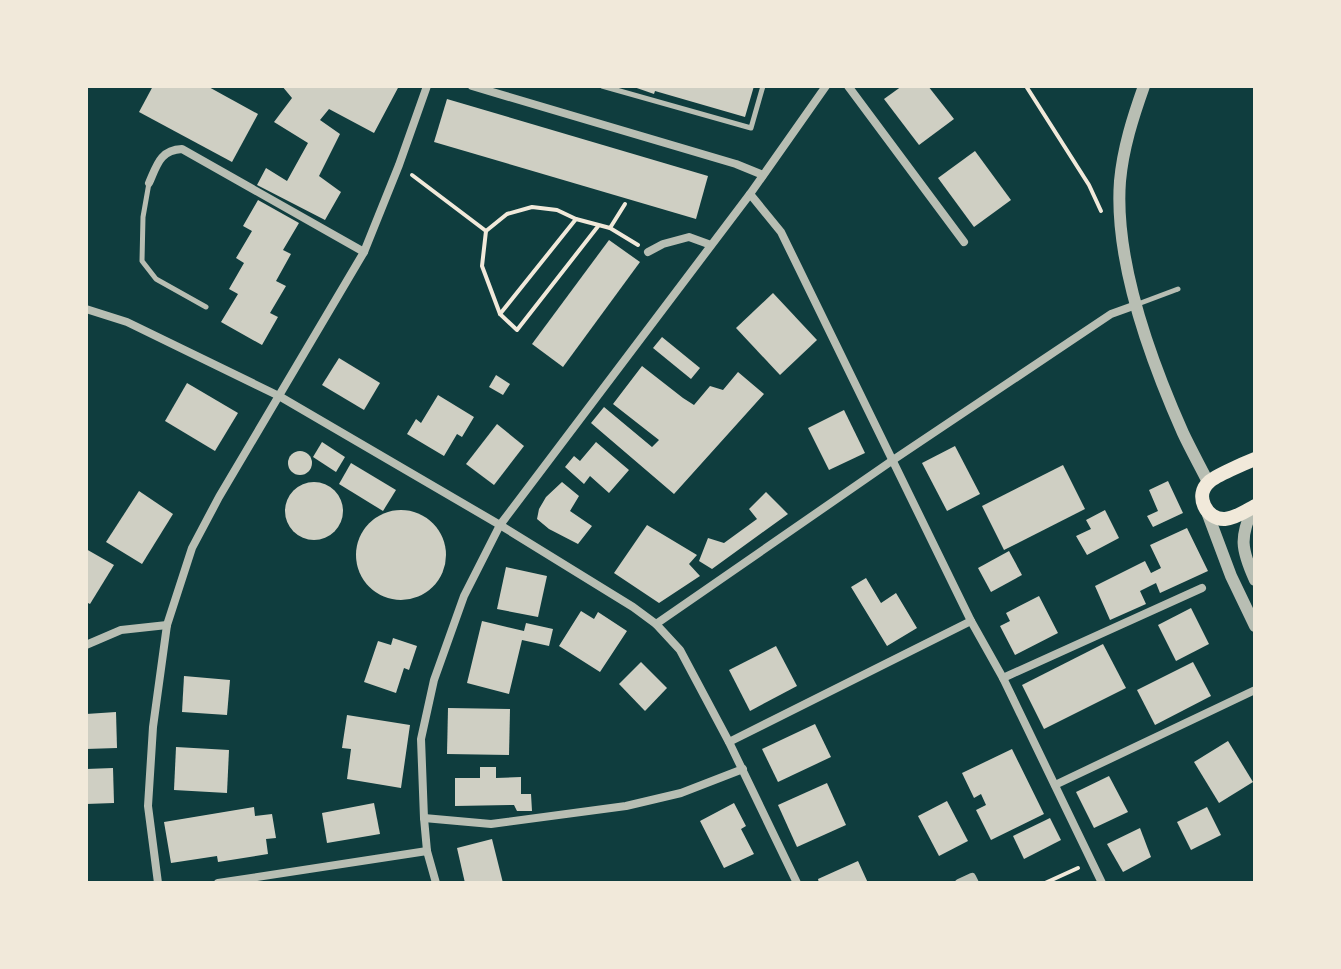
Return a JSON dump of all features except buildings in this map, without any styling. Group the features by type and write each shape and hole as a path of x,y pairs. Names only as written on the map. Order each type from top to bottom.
{"main road":[{"path":"1255,459 1208,482 1203,494 1207,512 1216,517 1225,519 1255,506"}],"street":[{"path":"158,883 148,806 153,727 167,625 192,548 364,252 427,86"},
{"path":"472,86 736,164 763,175"},
{"path":"436,883 427,851 421,739 434,680 464,596 500,525 750,194 826,86"},
{"path":"848,86 964,242"},
{"path":"1144,86 1129,126 1120,180 1126,260 1136,305 1165,391 1208,482"},
{"path":"149,183 160,158 170,150 182,149 364,252"},
{"path":"750,194 781,232 1102,883"},
{"path":"648,252 689,237 711,245"},
{"path":"656,624 1111,314 1136,305"},
{"path":"86,309 127,322 279,396 500,525 656,624 680,650 743,769 797,883"},
{"path":"1255,506 1245,524 1243,544 1255,580"},
{"path":"1207,512 1231,576 1255,626"},
{"path":"1003,678 1202,588"},
{"path":"729,742 971,621"},
{"path":"86,645 121,630 167,625"},
{"path":"1055,785 1255,690"},
{"path":"424,818 491,824 626,806 681,793 743,769"},
{"path":"218,883 427,851"},
{"path":"959,883 972,877 975,883"}],"lane":[{"path":"602,86 751,128 763,86"},
{"path":"149,183 143,217 142,261 156,279 206,307"},
{"path":"1136,305 1178,289"}],"path":[{"path":"1026,86 1089,185 1102,213"},
{"path":"399,165 486,231"},
{"path":"599,225 517,330 500,314 482,266 486,231 507,214 532,207 557,210 576,219 599,225 610,228 625,204"},
{"path":"500,314 576,219"},
{"path":"1045,883 1092,862"}]}
